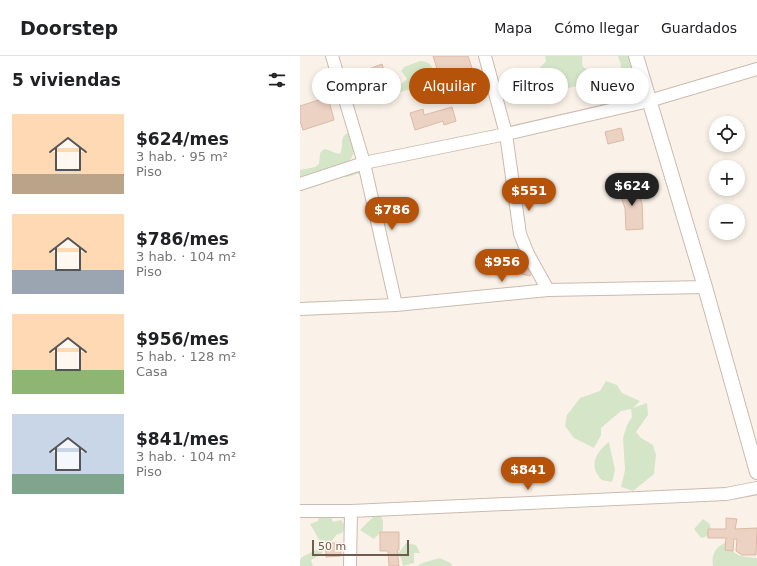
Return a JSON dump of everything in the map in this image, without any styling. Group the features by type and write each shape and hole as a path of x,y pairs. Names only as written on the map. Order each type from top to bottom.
{"street":[{"path":"332,56 364,163 396,305"},
{"path":"485,56 506,134 520,234 528,254 548,290"},
{"path":"636,56 639,68"},
{"path":"757,70 649,101 705,286 757,472"},
{"path":"300,184 364,163 506,134 636,104"},
{"path":"300,309 396,305 548,290 705,286"},
{"path":"300,511 350,511 726,494 757,488"},
{"path":"350,511 350,566"}],"green space":[{"path":"545,56 582,56 582,63 585,68 576,68 576,86 568,88 568,68 540,68 546,61"},
{"path":"618,56 631,56 634,68 621,68"},
{"path":"423,61 428,63 432,68 409,68 409,90 401,92 401,84 407,79 401,71 404,67"},
{"path":"600,104 618,104 604,108"},
{"path":"351,132 354,139 354,151 352,158 349,161 364,172 347,177 337,177 300,183 300,170 315,167 319,164 320,153 324,149 340,154 344,136"},
{"path":"606,381 617,385 622,393 640,401 633,408 647,403 648,415 636,432 641,438 653,445 656,455 654,474 633,491 621,487 625,470 623,438 627,425 632,417 631,409 621,411 601,428 601,435 594,448 574,438 565,426 567,415 580,398 600,391"},
{"path":"609,442 615,470 612,482 601,479 595,470 596,457 602,448"},
{"path":"320,514 330,515 333,522 341,520 346,527 342,533 336,535 332,541 326,541 322,554 311,560 313,566 300,566 300,560 302,557 318,549 320,541 310,524 318,521"},
{"path":"381,516 383,521 383,530 374,539 360,530 373,517"},
{"path":"703,519 710,524 711,532 708,536 701,538 694,529"},
{"path":"726,542 738,555 757,558 757,566 713,566 713,555 719,547"},
{"path":"406,543 416,545 420,553 414,553 414,563 403,566 401,558 396,553 400,551"},
{"path":"440,558 452,564 451,566 418,566 422,563"}],"building":[{"path":"433,56 468,56 472,68 437,68"},
{"path":"382,64 383,68 372,68"},
{"path":"312,102 312,104 330,104 334,120 303,130 300,121 300,106"},
{"path":"452,107 456,121 444,125 443,121 415,130 410,113 423,109 424,115"},
{"path":"621,128 624,140 608,144 605,132"},
{"path":"634,183 642,203 643,229 626,230 625,208 618,189"},
{"path":"521,262 524,263 531,274 530,276 518,273"},
{"path":"726,518 737,519 735,529 757,528 756,555 742,555 736,551 737,539 734,539 733,551 725,550 726,538 708,538 708,529 726,529"},
{"path":"380,532 399,532 399,550 397,550 399,566 389,566 388,551 380,551"},
{"path":"326,543 341,543 341,556 326,557"}]}
